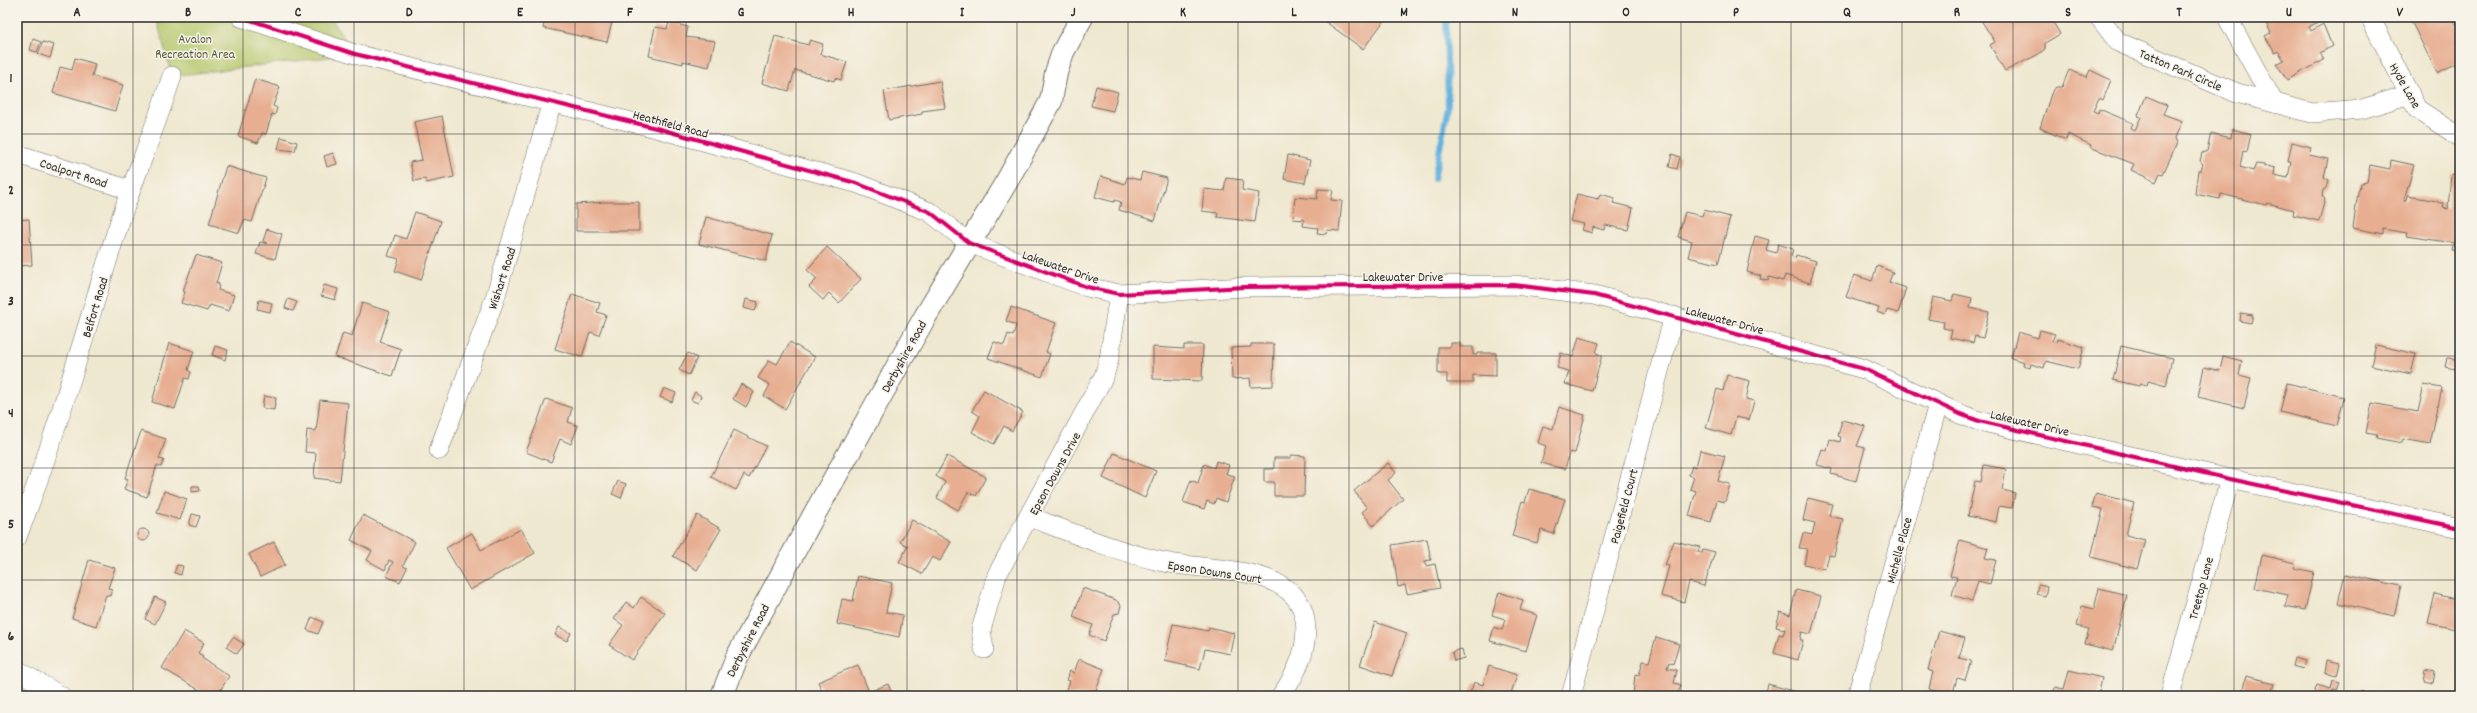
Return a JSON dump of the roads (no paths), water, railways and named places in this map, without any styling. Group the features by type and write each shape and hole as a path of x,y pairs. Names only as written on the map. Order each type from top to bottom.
{"street":[{"name":"Heathfield Road","path":"241,17 355,54 552,102 856,183 930,212 969,243"},
{"name":"Derbyshire Road","path":"722,696 740,650 902,358 1007,180 1051,101 1056,73 1063,52 1082,17"},
{"name":"Tatton Park Circle","path":"2099,17 2118,42 2237,93 2312,113 2362,108 2410,94"},
{"path":"2227,17 2274,103"},
{"name":"Hyde Lane","path":"2370,17 2417,109 2460,137"},
{"name":"Belfort Road","path":"17,538 88,328 130,190 156,125 172,76"},
{"name":"Wishart Road","path":"439,450 495,298 552,102"},
{"name":"Coalport Road","path":"17,154 130,190"},
{"name":"Lakewater Drive","path":"969,243 1087,287 1120,294 1245,286 1514,285 1594,295 1864,368 1938,404 1979,421 2230,479 2460,528"},
{"name":"Epson Downs Drive","path":"984,649 981,630 987,605 997,576 1030,517 1104,376 1109,359 1120,294"},
{"name":"Paigefield Court","path":"1571,696 1674,316"},
{"name":"Michelle Place","path":"1857,696 1938,404"},
{"name":"Treetop Lane","path":"2170,696 2230,479"},
{"name":"Epson Downs Court","path":"1030,517 1110,548 1139,556 1189,567 1254,574 1288,588 1304,610 1307,634 1303,654 1282,696"},
{"path":"17,670 61,696"}],"waterway":[{"path":"1434,179 1448,107 1446,17"}],"park label":[{"name":"Avalon Recreation Area","path":"195,46"}]}
